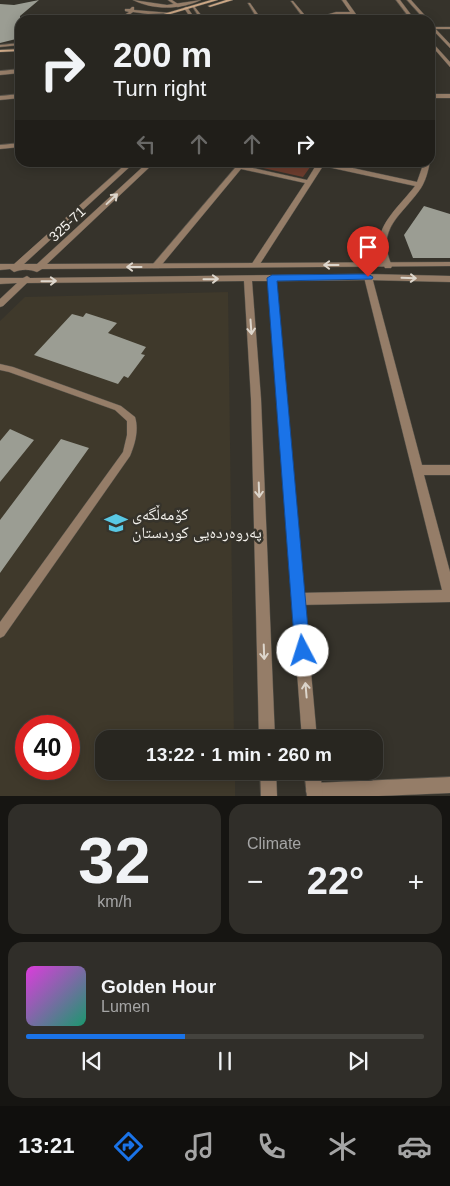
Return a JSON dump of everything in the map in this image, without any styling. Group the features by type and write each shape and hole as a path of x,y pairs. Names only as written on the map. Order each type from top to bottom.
{"main road":[{"path":"195,8 216,0"},
{"path":"174,15 195,8 231,0"},
{"path":"162,15 188,10"},
{"path":"0,48 15,46"},
{"path":"0,56 15,55"}],"street":[{"path":"124,15 138,1 159,7 179,6 199,0"},
{"path":"344,0 353,13"},
{"path":"398,0 409,15"},
{"path":"409,0 422,15"},
{"path":"292,2 303,15"},
{"path":"127,12 128,4"},
{"path":"249,4 257,15"},
{"path":"195,8 200,15"},
{"path":"188,10 191,15"},
{"path":"127,12 135,15"},
{"path":"122,15 127,12 154,14 172,12"},
{"path":"330,15 353,13"},
{"path":"435,26 450,28"},
{"path":"435,30 450,48"},
{"path":"435,46 450,65"},
{"path":"435,55 442,55"},
{"path":"0,73 15,72"},
{"path":"0,98 15,96"},
{"path":"435,96 450,96"},
{"path":"0,147 15,146"},
{"name":"325-71","path":"0,281 126,167"},
{"name":"325-71","path":"0,304 147,167"},
{"path":"156,266 240,167"},
{"path":"250,167 309,182"},
{"path":"255,265 318,167"},
{"path":"339,167 419,185"},
{"path":"388,266 382,257 384,231 394,213 419,185 425,167"},
{"path":"0,268 450,264"},
{"path":"0,281 368,277 450,279"},
{"path":"298,599 450,596 368,277"},
{"path":"272,278 309,730"},
{"path":"248,279 256,399 267,730"},
{"path":"418,470 450,470"},
{"path":"268,780 269,796"},
{"path":"313,780 314,793 450,785"}],"lane":[{"path":"170,0 179,6"},
{"path":"193,0 199,0"},
{"path":"0,367 118,408 132,420 132,435 127,453 0,632"}],"shaded area":[{"path":"258,167 310,167 303,177"},
{"name":"كۆمەڵگەی پەروەردەیی كوردستان","path":"228,292 234,730 95,730 95,780 235,780 235,796 0,796 0,321 25,297"}],"building":[{"path":"39,0 21,15 15,15 15,39 0,43 0,4 14,5"},
{"path":"424,206 450,214 450,258 413,258 404,235"},
{"path":"86,313 117,323 108,333 146,347 141,354 145,355 128,378 124,376 118,384 34,355 72,314 83,317"},
{"path":"10,429 34,440 0,482 0,441"},
{"path":"61,439 89,448 0,573 0,520"}],"place":[{"name":"كۆمەڵگەی پەروەردەیی كوردستان","path":"116,523"}],"route":[{"path":"303,651 272,278 368,277"}]}
